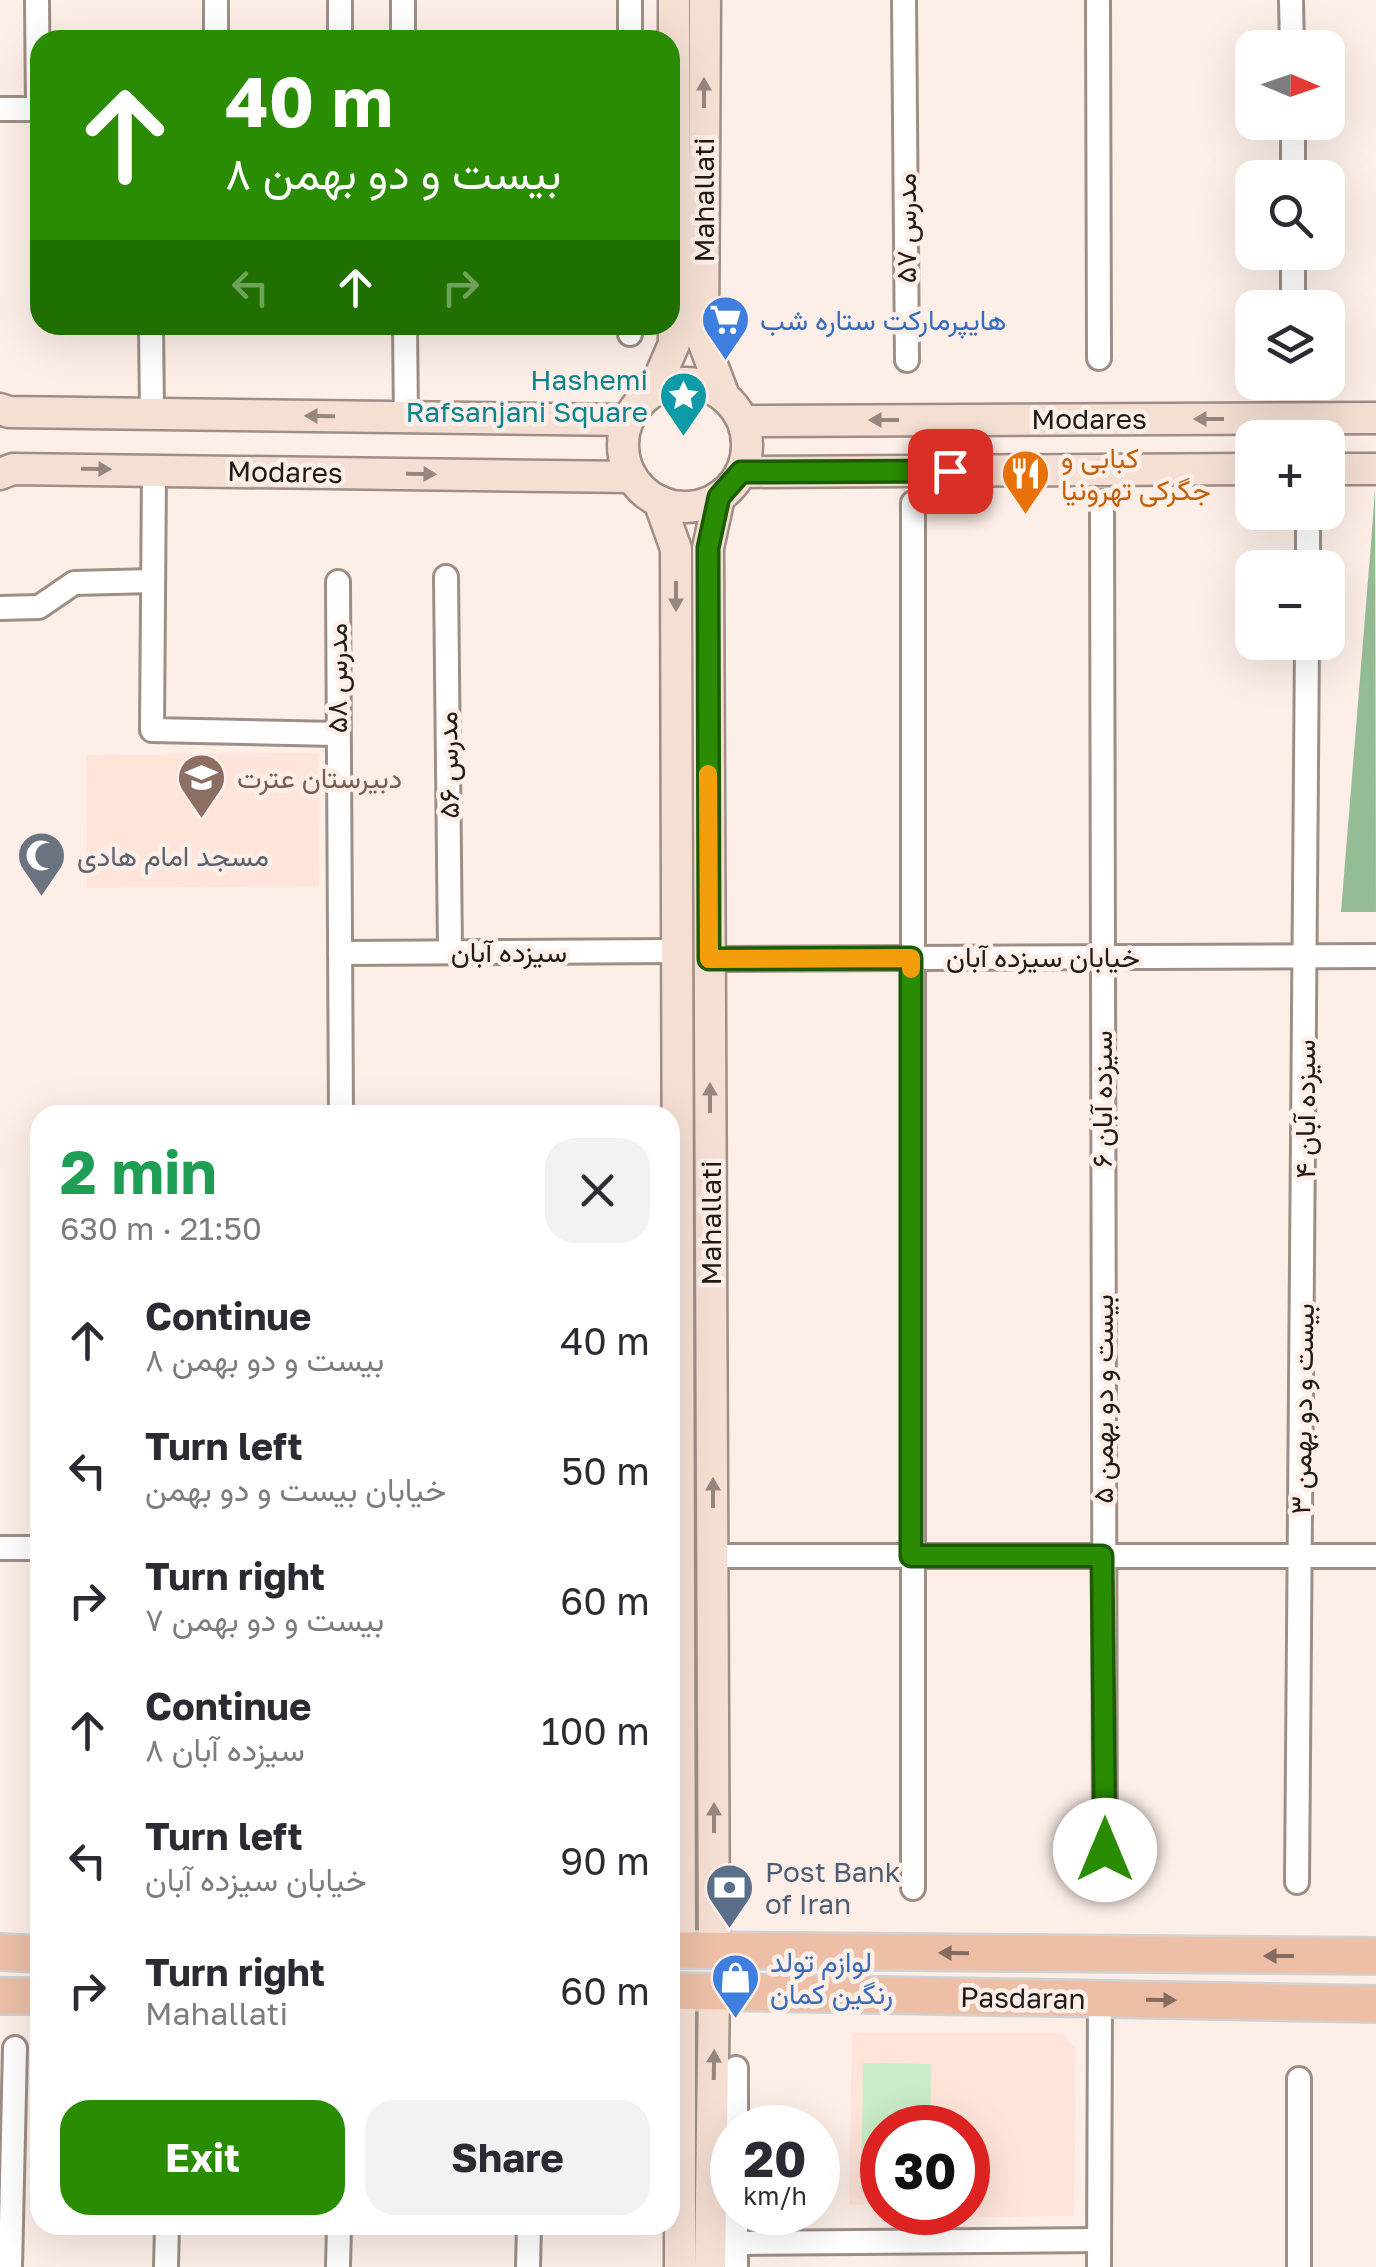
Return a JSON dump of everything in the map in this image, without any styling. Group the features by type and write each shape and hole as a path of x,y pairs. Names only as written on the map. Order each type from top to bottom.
{"main road":[{"name":"Mahallati","path":"674,0 674,30"},
{"name":"Mahallati","path":"704,0 703,341 724,396"},
{"name":"Mahallati","path":"654,390 674,344 674,335"},
{"path":"692,383 724,396 743,421 747,438 741,472 719,497 690,507 659,501 644,491 632,477 623,440 628,420 639,403 654,390 673,384 692,383"},
{"name":"Modares","path":"0,409 628,420"},
{"name":"Modares","path":"743,421 1376,418"},
{"name":"Modares","path":"0,474 14,468 632,477"},
{"path":"1345,469 1376,469"},
{"name":"Modares","path":"741,472 1235,470"},
{"name":"Mahallati","path":"688,1950 714,1556 708,548 719,497"},
{"name":"Mahallati","path":"659,501 676,548 677,1105"},
{"name":"Mahallati","path":"680,1884 688,1950"},
{"path":"680,2267 688,1950"},
{"name":"Pasdaran","path":"688,1950 1376,1956"},
{"path":"0,1952 30,1954"},
{"path":"688,1991 710,2267"},
{"name":"Pasdaran","path":"688,1991 1376,2004"},
{"path":"0,1996 30,1996"}],"street":[{"path":"37,0 38,30"},
{"path":"216,0 216,30"},
{"path":"340,0 340,30"},
{"path":"403,0 403,30"},
{"path":"630,0 630,30"},
{"name":"مدرس ۵۷","path":"904,0 907,360"},
{"path":"1098,0 1099,358"},
{"path":"1291,0 1292,30"},
{"path":"0,109 30,109"},
{"path":"150,335 152,414"},
{"path":"405,335 406,418"},
{"path":"154,470 152,730 337,734"},
{"name":"سیزده آبان ۶","path":"1102,502 1102,1242"},
{"path":"913,503 913,1888"},
{"path":"1308,532 1308,550"},
{"name":"مدرس ۵۶","path":"446,577 450,952"},
{"path":"0,608 39,607 74,582 153,581"},
{"name":"مدرس ۵۸","path":"338,582 341,1105"},
{"name":"سیزده آبان ۴","path":"1304,1261 1307,660"},
{"name":"سیزده آبان","path":"340,953 678,951"},
{"name":"خیابان سیزده آبان","path":"709,959 1376,956"},
{"name":"بیست و دو بهمن ۵","path":"1102,1242 1105,1884"},
{"name":"بیست و دو بهمن ۳","path":"1297,1882 1304,1261"},
{"path":"0,1548 30,1550"},
{"path":"714,1556 1376,1556"},
{"path":"1099,2267 1100,2000"},
{"path":"10,2267 15,2048"},
{"path":"736,2068 736,2105"},
{"path":"1298,2260 1299,2079"},
{"path":"166,2235 166,2267"},
{"path":"338,2267 339,2235"},
{"path":"528,2267 529,2235"},
{"path":"736,2235 736,2267"},
{"path":"736,2243 1099,2240"}],"shaded area":[{"name":"دبیرستان عترت","path":"318,753 319,886 87,888 86,755"},
{"path":"852,2033 1063,2033 1076,2048 1074,2216 990,2217 990,2105 860,2105 860,2205 849,2205"}],"green space":[{"path":"1375,490 1376,912 1341,912 1371,543"},
{"path":"863,2063 931,2064 930,2105 862,2105"}],"slow traffic":[{"path":"708,774 709,959 911,958 911,969"}],"place":[{"name":"هایپرمارکت ستاره شب","path":"725,362"},
{"name":"Hashemi Rafsanjani Square","path":"683,438"},
{"name":"کبابی و جگرکی تهرونیا","path":"1026,516"},
{"name":"دبیرستان عترت","path":"202,820"},
{"name":"مسجد امام هادی","path":"42,898"},
{"name":"Post Bank of Iran","path":"730,1930"},
{"name":"لوازم تولد رنگین کمان","path":"735,2020"}],"route":[{"path":"950,471 741,472 719,497 708,548 709,959 911,958 911,1556 1102,1556 1105,1850"}]}
